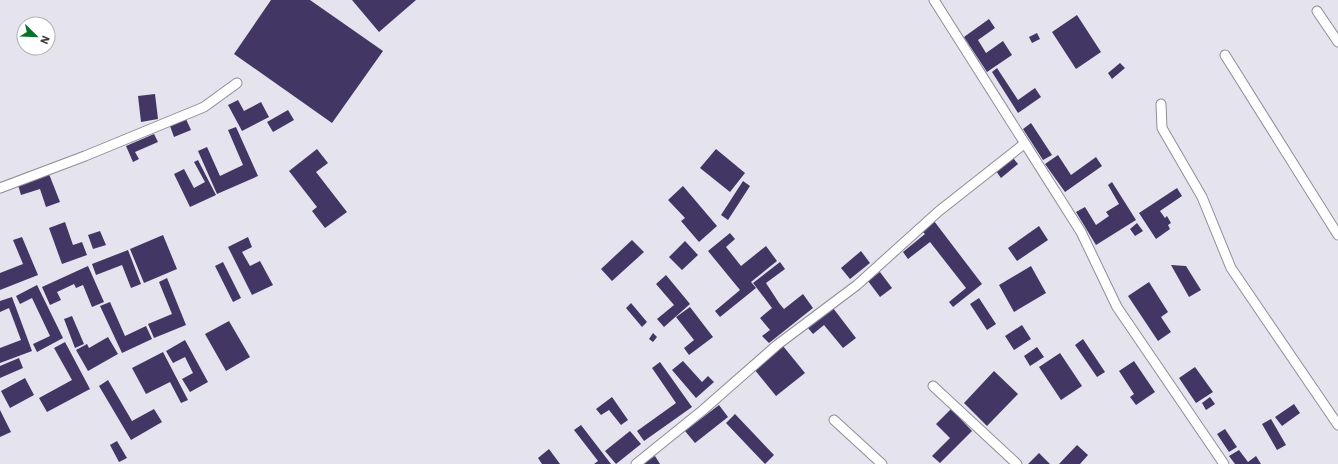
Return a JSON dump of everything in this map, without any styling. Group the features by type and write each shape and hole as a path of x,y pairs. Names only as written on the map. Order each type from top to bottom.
{"street":[{"path":"934,0 1024,144 1082,232 1117,308 1224,464"},
{"path":"1317,11 1338,42"},
{"path":"1225,55 1338,235"},
{"path":"0,188 85,156 204,108 237,83"},
{"path":"1161,104 1162,128 1202,197 1231,268 1338,425"},
{"path":"636,464 703,410 778,345 857,285 939,211 1024,144"},
{"path":"933,386 1017,464"},
{"path":"834,420 882,464"}],"building":[{"path":"271,0 310,0 383,51 332,123 234,54"},
{"path":"352,0 416,0 379,32"},
{"path":"1077,15 1101,52 1076,69 1052,32"},
{"path":"989,19 995,28 978,40 986,53 1003,41 1012,55 987,72 964,37"},
{"path":"1037,33 1040,39 1032,43 1029,37"},
{"path":"1120,63 1125,68 1112,79 1108,73"},
{"path":"997,68 1018,100 1035,88 1041,97 1018,113 992,72"},
{"path":"155,94 158,119 141,122 138,96"},
{"path":"238,100 244,111 261,102 269,117 242,131 228,105"},
{"path":"288,110 294,120 273,132 267,122"},
{"path":"186,119 191,130 174,137 170,126"},
{"path":"1031,123 1052,155 1043,160 1023,129"},
{"path":"236,127 258,176 217,194 198,151 207,147 220,176 243,165 228,130"},
{"path":"154,134 158,142 135,152 139,159 133,162 126,146"},
{"path":"317,149 328,163 316,172 347,212 325,228 312,211 317,207 289,171"},
{"path":"716,149 745,173 730,192 700,168"},
{"path":"1058,155 1071,175 1096,157 1102,166 1065,192 1045,164"},
{"path":"1013,158 1018,164 1001,178 996,171"},
{"path":"198,160 216,195 190,207 174,174 184,169 194,188 205,182 194,162"},
{"path":"49,174 60,202 46,207 40,189 21,195 18,185"},
{"path":"743,181 750,186 728,220 721,215"},
{"path":"1112,182 1136,220 1096,245 1076,212 1085,207 1096,225 1109,216 1106,212 1119,204 1108,185"},
{"path":"683,186 717,226 699,242 681,221 685,218 668,200"},
{"path":"1177,188 1182,196 1160,211 1165,218 1167,216 1171,223 1168,225 1170,229 1156,239 1139,213"},
{"path":"934,221 982,284 953,307 949,302 966,288 930,242 908,259 903,252 925,234 922,231"},
{"path":"65,222 73,245 82,242 87,255 62,264 49,228"},
{"path":"1137,223 1143,231 1135,236 1130,229"},
{"path":"1039,226 1048,240 1017,261 1008,248"},
{"path":"100,231 106,245 93,249 88,235"},
{"path":"730,233 735,239 726,247 741,266 766,246 777,261 751,282 756,288 720,317 715,311 740,290 708,251"},
{"path":"163,235 177,269 144,283 130,249"},
{"path":"22,237 38,275 0,290 0,273 23,264 13,240"},
{"path":"248,237 252,247 242,252 250,266 260,261 273,285 252,295 228,247"},
{"path":"632,240 644,252 612,281 601,269"},
{"path":"685,241 698,255 682,270 669,257"},
{"path":"128,250 141,284 131,288 122,265 96,275 92,264"},
{"path":"861,251 870,263 850,279 841,268"},
{"path":"223,262 241,298 233,302 215,266"},
{"path":"780,262 785,269 766,283 779,303 784,309 803,294 813,308 769,343 762,336 770,330 760,318 772,308 753,283"},
{"path":"1171,265 1186,266 1201,290 1189,297"},
{"path":"88,266 104,302 92,307 83,285 76,288 74,284 57,292 61,300 50,305 42,287"},
{"path":"1031,266 1046,293 1014,312 999,285"},
{"path":"880,272 892,288 880,297 868,281"},
{"path":"666,275 690,304 664,327 657,319 674,305 656,284"},
{"path":"167,278 186,325 154,338 148,324 172,314 159,282"},
{"path":"1149,282 1168,312 1161,317 1171,332 1158,341 1128,296"},
{"path":"37,285 63,338 37,352 33,344 50,336 32,298 20,304 16,296"},
{"path":"12,297 32,351 0,363 0,348 21,340 9,308 0,312 0,301"},
{"path":"979,298 996,324 987,330 970,304"},
{"path":"110,302 125,336 146,326 152,339 122,353 100,306"},
{"path":"631,303 647,322 642,327 626,308"},
{"path":"690,307 713,337 689,355 684,348 694,340 676,317"},
{"path":"833,308 856,338 843,348 824,325 813,334 808,328"},
{"path":"72,316 84,344 75,348 64,319"},
{"path":"229,321 250,357 226,371 205,334"},
{"path":"1022,325 1031,339 1014,350 1005,336"},
{"path":"653,333 657,337 653,342 649,339"},
{"path":"108,337 118,354 88,371 76,350 87,344 89,348"},
{"path":"1083,339 1105,372 1097,377 1075,345"},
{"path":"185,340 208,382 190,392 182,379 193,373 185,357 173,363 166,351"},
{"path":"65,342 90,389 47,412 39,398 72,380 54,348"},
{"path":"783,346 805,373 776,396 754,369"},
{"path":"1037,347 1044,357 1030,366 1024,356"},
{"path":"163,352 188,400 181,403 170,382 146,394 132,368"},
{"path":"1060,353 1082,386 1061,400 1039,367"},
{"path":"19,358 23,368 0,378 0,366"},
{"path":"683,361 702,382 708,376 714,382 696,398 672,370"},
{"path":"1134,361 1155,392 1136,405 1130,397 1134,394 1119,371"},
{"path":"660,362 692,407 644,441 637,431 676,403 652,368"},
{"path":"1195,367 1213,392 1196,403 1179,378"},
{"path":"994,371 1018,394 987,426 964,403"},
{"path":"25,378 34,395 10,408 1,391"},
{"path":"108,380 132,421 154,409 162,422 131,440 99,386"},
{"path":"612,397 628,420 621,425 609,410 601,415 596,409"},
{"path":"1210,397 1215,404 1206,410 1202,403"},
{"path":"1294,404 1300,413 1282,426 1275,417"},
{"path":"719,405 728,417 695,443 685,431"},
{"path":"951,409 972,431 940,463 932,456 950,438 936,424"},
{"path":"0,410 11,432 0,437"},
{"path":"735,414 774,455 765,464 726,423"},
{"path":"1271,419 1286,445 1277,450 1262,424"},
{"path":"581,425 611,464 594,464 598,461 574,430"},
{"path":"1225,429 1237,447 1229,452 1217,434"},
{"path":"630,431 641,444 616,464 605,451"},
{"path":"117,441 127,458 119,462 110,445"},
{"path":"1077,445 1088,455 1080,464 1059,464"},
{"path":"549,449 560,464 542,464 538,458"},
{"path":"1239,450 1248,462 1256,456 1261,464 1235,464 1229,456"},
{"path":"1039,453 1050,464 1028,464"},
{"path":"655,456 660,464 642,464"}]}
